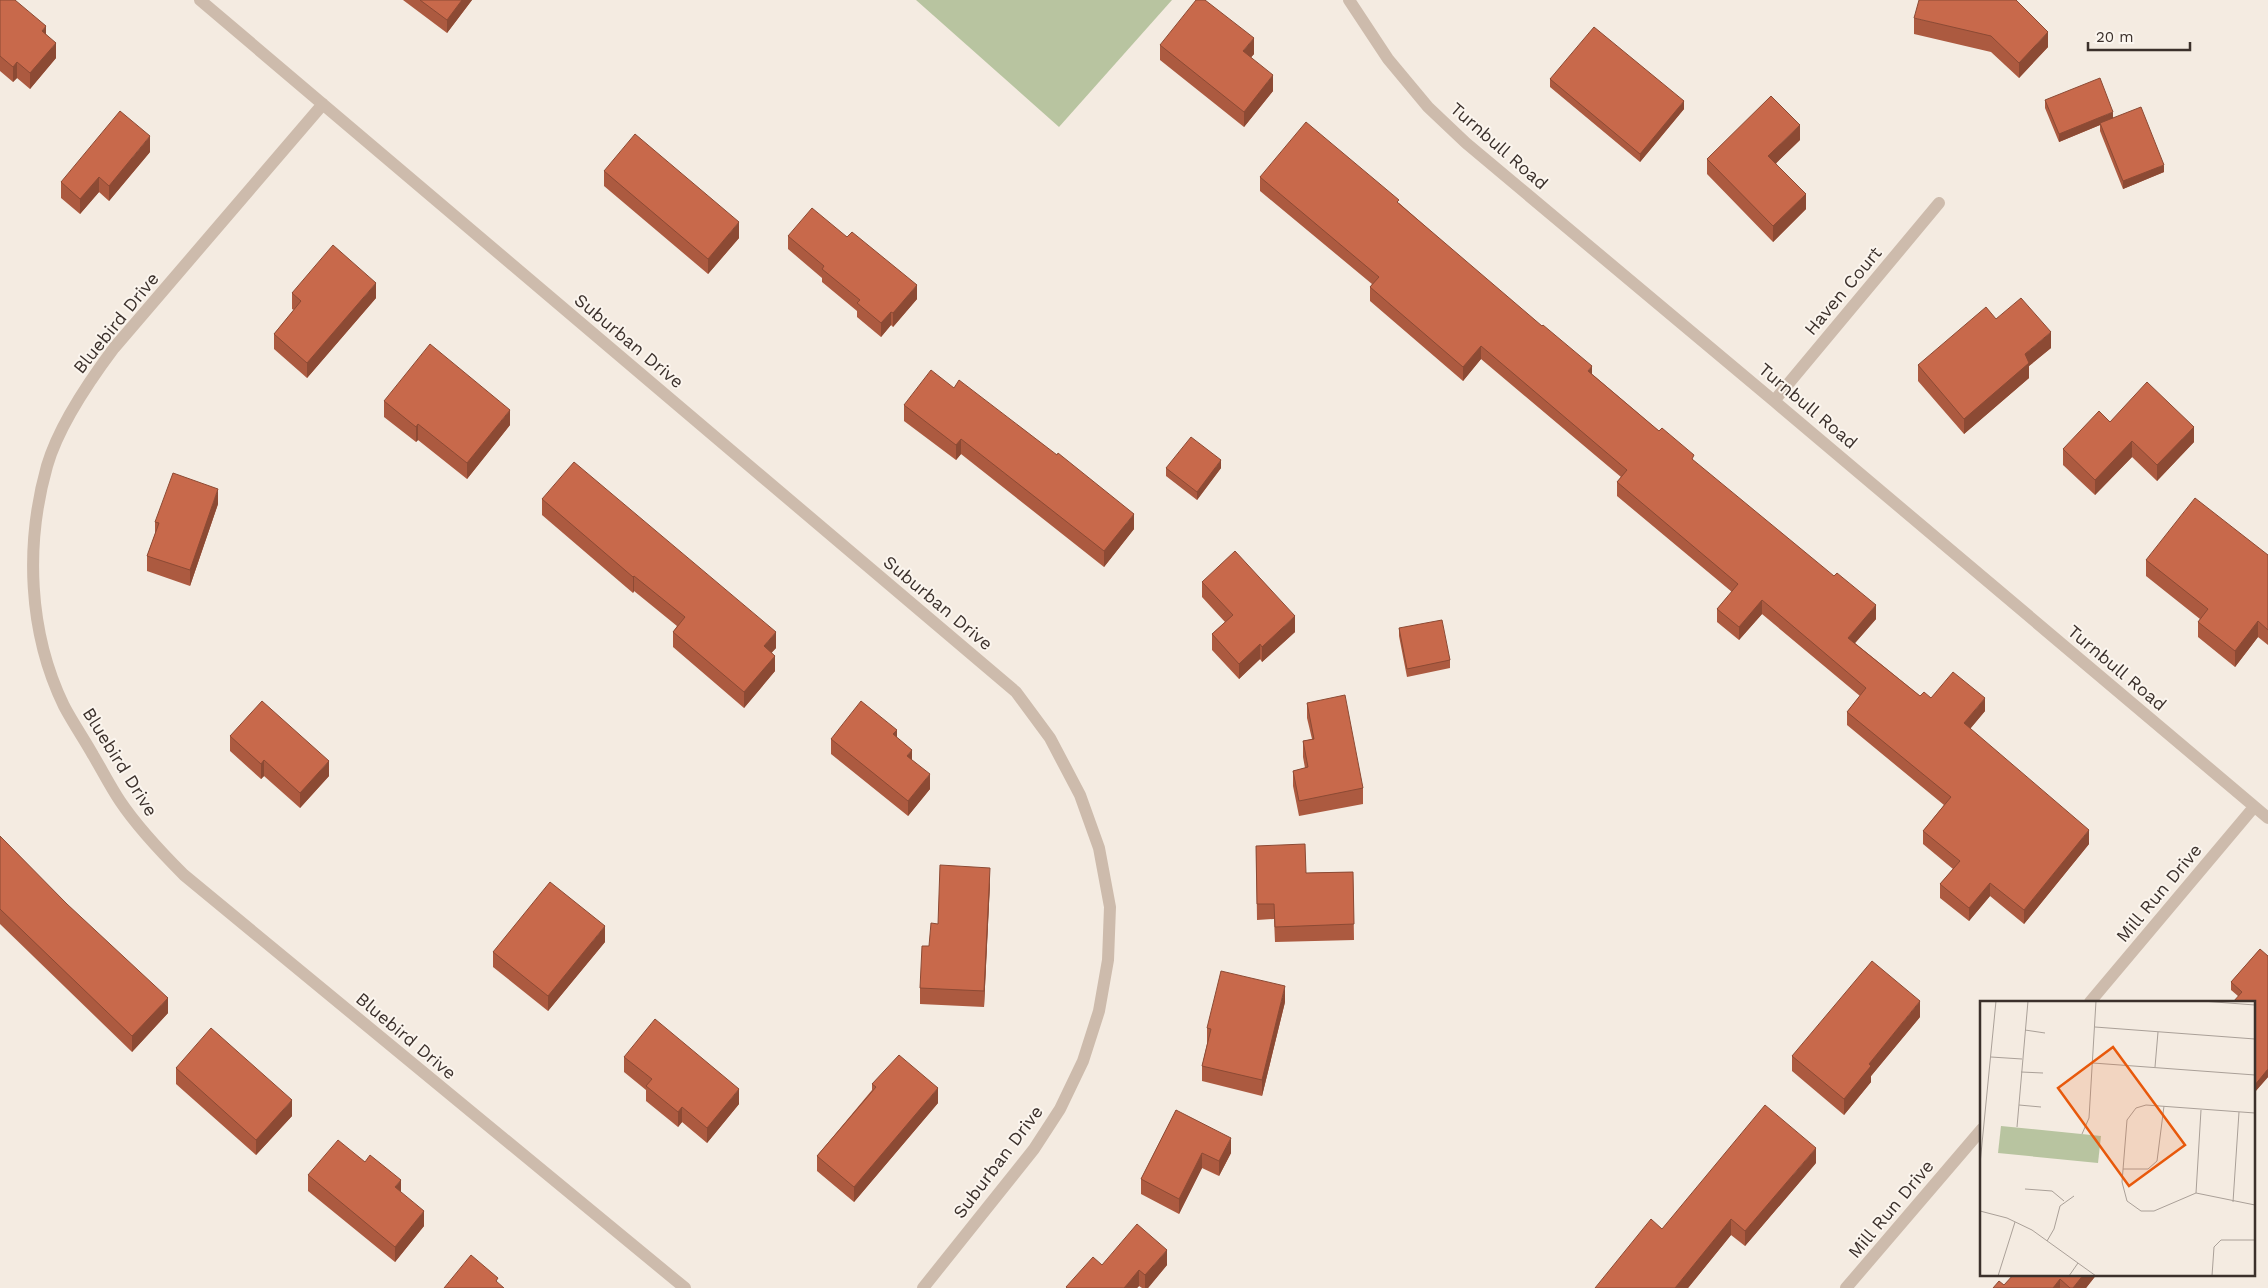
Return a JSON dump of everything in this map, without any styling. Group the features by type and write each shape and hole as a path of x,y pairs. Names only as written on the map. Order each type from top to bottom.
{"street":[{"name":"Suburban Drive","path":"200,0 1016,692 1050,738 1080,795 1098,848 1110,907 1108,960 1099,1011 1083,1061 1060,1109 1034,1149 923,1288"},
{"name":"Turnbull Road","path":"1349,0 1388,59 1428,107 1466,143 2268,818"},
{"name":"Bluebird Drive","path":"323,104 114,348 96,372 69,417 47,465 36,522 33,556 34,592 46,656 64,706 120,802 153,843 184,875 684,1288"},
{"name":"Haven Court","path":"1774,401 1940,203"},
{"name":"Mill Run Drive","path":"2091,1001 2254,807"},
{"name":"Mill Run Drive","path":"1846,1288 1980,1131"}],"green space":[{"path":"916,0 1172,0 1059,127"}],"building":[{"path":"0,0 15,0 46,26 42,31 56,43 30,73 17,62 13,67 0,56"},
{"path":"420,0 462,0 447,20"},
{"path":"1196,0 1205,0 1254,38 1243,51 1273,75 1244,112 1160,45"},
{"path":"1919,0 2016,0 2048,32 2019,63 1991,36 1914,18"},
{"path":"1594,27 1684,101 1640,154 1550,79"},
{"path":"2100,78 2113,112 2059,134 2045,100"},
{"path":"1771,96 1800,125 1768,156 1806,194 1773,226 1707,159"},
{"path":"2141,107 2164,165 2123,181 2100,123"},
{"path":"120,111 150,136 109,186 99,177 80,199 61,182"},
{"path":"1306,122 1399,200 1397,202 1542,326 1592,366 1588,371 1659,431 1662,428 1694,455 1692,459 1834,576 1837,573 1876,605 1848,638 1920,696 1924,692 1931,698 1953,672 1985,698 1964,723 2089,830 2024,910 1990,883 1969,908 1940,884 1960,861 1923,831 1951,797 1847,712 1866,688 1762,600 1739,627 1717,609 1738,584 1617,482 1627,470 1481,346 1463,367 1370,287 1379,277 1260,177"},
{"path":"635,134 739,222 708,259 604,171"},
{"path":"812,208 847,237 852,232 917,285 893,313 891,312 881,323 857,303 860,300 822,269 824,266 788,236"},
{"path":"333,245 376,283 307,363 274,334 301,301 292,293"},
{"path":"2021,298 2051,332 2025,354 2029,363 1964,419 1918,365 1986,307 1996,319"},
{"path":"430,344 510,410 467,463 418,424 416,427 384,401"},
{"path":"931,370 954,388 959,380 1057,455 1058,453 1134,514 1104,551 961,439 956,445 904,405"},
{"path":"2147,382 2194,427 2157,465 2132,441 2095,480 2063,449 2099,411 2110,422"},
{"path":"1191,437 1221,460 1197,492 1166,468"},
{"path":"574,462 776,632 764,646 775,656 744,692 673,632 685,617 633,577 542,499"},
{"path":"173,473 218,489 190,570 147,556 159,523 155,522"},
{"path":"2195,498 2268,555 2268,630 2258,621 2235,651 2198,622 2208,609 2146,560"},
{"path":"1235,551 1295,616 1262,647 1260,644 1239,664 1212,634 1233,615 1202,582"},
{"path":"1442,620 1450,660 1407,669 1399,628"},
{"path":"1345,695 1363,788 1299,801 1293,771 1308,767 1303,741 1314,739 1307,703"},
{"path":"262,701 329,761 300,793 264,760 261,764 230,736"},
{"path":"861,701 897,730 893,734 912,750 907,756 930,774 908,801 831,739"},
{"path":"0,836 67,904 168,998 132,1036 0,909"},
{"path":"1305,844 1306,873 1353,872 1354,924 1275,927 1274,904 1257,904 1256,846"},
{"path":"940,865 990,868 984,991 920,988 922,946 929,946 931,923 938,924"},
{"path":"550,882 605,926 548,996 493,952"},
{"path":"2260,949 2268,956 2268,1069 2256,1084 2256,1001 2234,1001 2242,992 2231,982"},
{"path":"1872,961 1920,1001 1869,1064 1871,1066 1844,1099 1792,1056"},
{"path":"1221,971 1285,986 1262,1080 1202,1066 1211,1029 1207,1028"},
{"path":"655,1019 739,1089 707,1128 682,1107 678,1112 646,1086 652,1079 624,1057"},
{"path":"211,1028 292,1100 256,1140 176,1068"},
{"path":"899,1055 938,1088 854,1187 817,1156 876,1087 872,1084"},
{"path":"1765,1105 1816,1148 1745,1231 1731,1219 1675,1288 1595,1288 1651,1219 1662,1229"},
{"path":"1176,1110 1231,1138 1219,1161 1202,1153 1179,1199 1141,1179"},
{"path":"338,1140 365,1162 370,1155 401,1180 395,1187 424,1211 395,1247 308,1175"},
{"path":"1137,1224 1167,1250 1145,1275 1139,1270 1124,1288 1066,1287 1093,1257 1102,1265"},
{"path":"471,1255 498,1278 496,1281 504,1288 444,1288"},
{"path":"2012,1276 2082,1276 2073,1288 2070,1288 2060,1279 2053,1288 1993,1288 1999,1281 2004,1285"}]}
